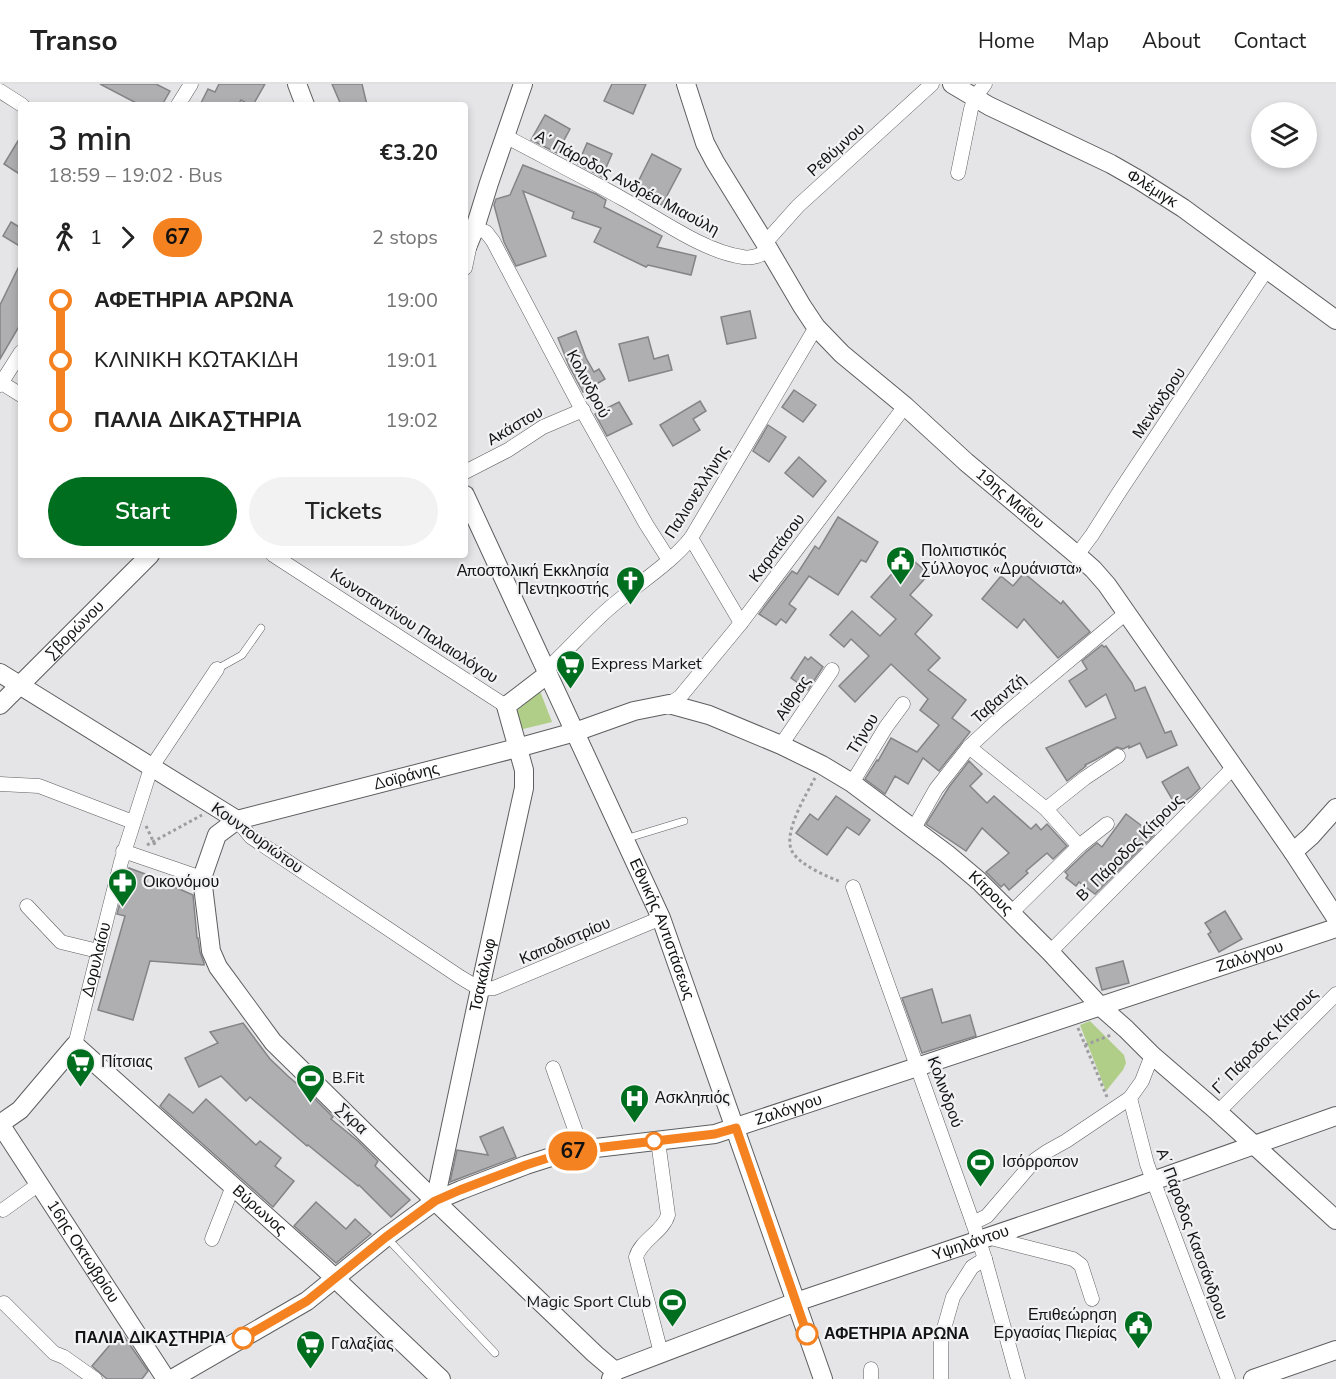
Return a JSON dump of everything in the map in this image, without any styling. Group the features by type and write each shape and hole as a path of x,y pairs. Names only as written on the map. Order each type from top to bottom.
{"street":[{"path":"180,102 191,84"},
{"path":"297,84 304,102"},
{"path":"470,240 523,84"},
{"name":"19ης Μαΐου","path":"686,84 703,136 715,162 816,327 842,354 1093,569 1107,585 1234,767 1336,918"},
{"name":"Ρεθύμνου","path":"767,247 798,206 932,84"},
{"name":"Φλέμιγκ","path":"952,84 980,91 1007,115 1120,169 1183,208 1336,320"},
{"path":"0,91 18,102"},
{"path":"958,174 970,109 980,91"},
{"name":"Α΄ Πάροδος Ανδρέα Μιαούλη","path":"505,136 695,240 718,250 746,258 760,256 767,247"},
{"name":"Κολινδρού","path":"470,240 486,232 493,241 583,410 646,524 669,560"},
{"name":"Μενάνδρου","path":"1077,555 1267,269"},
{"name":"Παλιονελλήνης","path":"547,672 611,606 681,550 691,538 816,327"},
{"path":"18,357 1,383 18,393"},
{"name":"Καρατάσου","path":"669,704 680,697 741,623 905,406"},
{"name":"Ακάστου","path":"468,470 508,450 543,427 583,410"},
{"name":"Εθνικής Αντιστάσεως","path":"468,501 662,918 823,1379"},
{"path":"691,538 741,623"},
{"name":"Σβορώνου","path":"0,705 147,558"},
{"name":"Κωνσταντίνου Παλαιολόγου","path":"278,558 506,706"},
{"name":"Ταβαντζή","path":"914,828 936,789 969,747 1126,613"},
{"name":"Δορυλαίου","path":"0,1124 20,1110 75,1045 98,951 138,820 151,768 217,669"},
{"name":"Αίθρας","path":"781,745 832,670"},
{"path":"506,706 547,672"},
{"name":"Κουντουριώτου","path":"0,673 237,820 251,837 480,989"},
{"name":"Κίτρους","path":"575,732 634,711 669,704 709,715 781,745 852,783 914,828 979,881 1101,1007 1336,1220"},
{"name":"Τήνου","path":"852,783 886,727 903,704"},
{"name":"Τσακάλωφ","path":"443,1198 442,1171 524,788 524,770 506,706"},
{"name":"Δοϊράνης","path":"237,820 575,732"},
{"path":"969,747 1046,809 1079,846"},
{"path":"1046,809 1085,778 1118,756"},
{"name":"Β΄ Πάροδος Κίτρους","path":"1050,952 1234,767"},
{"path":"0,784 39,786 138,820"},
{"path":"1293,852 1336,808"},
{"name":"Σκρα","path":"237,820 217,835 202,878 211,951 218,967 273,1042 443,1198 613,1375"},
{"path":"1011,913 1079,846 1107,824"},
{"path":"128,853 202,878"},
{"name":"Κολινδρού","path":"853,887 973,1223 983,1239 985,1259 1018,1379"},
{"path":"27,906 61,942 98,951"},
{"name":"Καποδιστρίου","path":"480,989 494,988 662,918"},
{"name":"Ζαλόγγου","path":"172,1379 307,1301 386,1237 443,1198 526,1165 570,1151 715,1134 736,1128 1336,928"},
{"name":"Γ΄ Πάροδος Κίτρους","path":"1218,1112 1336,994"},
{"name":"Βύρωνος","path":"75,1045 336,1279 441,1379"},
{"path":"973,1223 987,1216 1035,1160 1066,1142 1130,1098 1142,1081 1152,1055"},
{"path":"553,1068 582,1149"},
{"name":"Α΄ Πάροδος Κασσάνδρου","path":"1130,1098 1147,1164 1228,1379"},
{"name":"Υψηλάντου","path":"613,1375 661,1353 796,1302 1130,1189 1336,1116"},
{"name":"16ης Οκτωβρίου","path":"0,1124 166,1379"},
{"path":"658,1141 667,1219 639,1249 636,1257 661,1353"},
{"path":"3,1209 39,1184"},
{"path":"212,1239 234,1186"},
{"path":"983,1239 1078,1261 1092,1299"},
{"path":"940,1379 941,1339 953,1298 972,1267 985,1259"},
{"path":"4,1303 54,1353 64,1357 94,1379"},
{"path":"1253,1379 1336,1350"}],"lane":[{"path":"217,669 242,655 261,628"},
{"path":"625,839 684,821"},
{"path":"386,1237 495,1353"}],"path":[{"path":"822,765 796,814 790,839 791,850 806,864 822,874 853,887"},
{"path":"128,853 203,814"},
{"path":"138,820 158,852"},
{"path":"1073,1016 1111,1109"},
{"path":"1085,1044 1126,1029"}],"green space":[{"path":"540,691 552,722 519,730 514,713"},
{"path":"1090,1021 1124,1055 1126,1063 1106,1091 1080,1025"}],"building":[{"path":"100,84 156,84 170,91 164,102 134,102"},
{"path":"219,84 265,84 255,102 241,100 240,102 202,102 208,89 215,92"},
{"path":"332,84 362,84 366,102 340,102"},
{"path":"612,84 646,84 633,114 604,101"},
{"path":"545,115 570,129 557,153 531,140"},
{"path":"18,141 18,173 4,164"},
{"path":"587,143 612,154 602,177 578,164"},
{"path":"652,154 681,169 662,205 634,190"},
{"path":"523,165 606,200 604,207 662,236 657,247 696,256 691,275 648,265 646,267 594,242 601,228 572,218 574,212 523,191 546,256 516,266 504,242 494,205 496,199 510,195"},
{"path":"11,222 18,226 18,245 3,236"},
{"path":"18,268 18,328 0,359 0,305"},
{"path":"750,311 756,338 727,344 721,317"},
{"path":"576,331 594,372 599,369 605,379 583,392 558,338"},
{"path":"648,337 654,359 668,355 672,370 629,381 619,344"},
{"path":"794,390 816,405 803,422 782,407"},
{"path":"700,401 706,411 693,419 700,430 673,446 660,425"},
{"path":"619,402 632,424 607,436 595,414"},
{"path":"768,425 786,437 769,462 753,451"},
{"path":"799,457 826,481 813,497 785,473"},
{"path":"838,517 878,542 866,562 861,560 838,595 809,576 789,604 796,609 786,623 781,619 776,625 759,614 792,571 797,574 815,546 819,549"},
{"path":"908,556 929,574 910,595 932,615 915,634 940,658 928,670 966,700 952,718 970,732 939,771 923,758 908,784 895,776 885,794 865,779 891,738 917,752 939,725 920,710 928,699 891,664 855,702 839,686 869,656 851,639 844,647 830,635 852,611 880,636 896,619 871,597"},
{"path":"1024,573 1061,604 1063,601 1090,632 1058,658 1024,619 1017,628 982,599 1001,576 1013,586"},
{"path":"1102,645 1106,646 1132,683 1135,691 1145,687 1165,733 1171,731 1177,745 1147,758 1140,743 1129,748 1129,746 1123,749 1117,747 1085,765 1067,781 1046,748 1116,718 1106,694 1086,707 1069,681 1087,669 1082,661"},
{"path":"805,657 808,660 811,657 823,667 808,690 791,678"},
{"path":"969,761 982,774 970,786 987,803 994,796 1031,829 1036,824 1041,830 1047,824 1067,846 1053,859 1047,853 1009,890 1004,884 1001,887 986,872 1009,853 982,828 966,851 926,824 949,787"},
{"path":"1188,767 1200,788 1176,806 1162,782"},
{"path":"836,796 870,820 859,835 847,827 827,855 796,833 810,814 818,820"},
{"path":"1126,814 1154,835 1095,894 1079,882 1076,886 1066,878 1068,875 1065,872 1086,852 1097,843 1102,847"},
{"path":"129,868 148,875 147,885 168,884 193,895 197,938 204,963 204,965 150,961 133,1020 98,1010 125,916 117,914"},
{"path":"1225,911 1242,939 1219,952 1208,934 1211,932 1205,923"},
{"path":"1123,961 1129,983 1102,990 1096,968"},
{"path":"932,989 942,1023 970,1015 976,1036 922,1053 902,998"},
{"path":"243,1023 270,1059 315,1099 333,1117 331,1119 378,1161 375,1166 410,1200 391,1217 359,1185 307,1146 250,1097 246,1101 221,1076 199,1087 185,1058 218,1043 210,1032"},
{"path":"169,1094 193,1113 206,1099 256,1145 260,1141 281,1158 275,1166 294,1181 273,1207 160,1106"},
{"path":"503,1127 516,1157 450,1182 457,1150 488,1155 480,1137"},
{"path":"316,1202 346,1229 355,1219 371,1234 336,1263 294,1226"},
{"path":"121,1332 148,1371 142,1379 107,1379 92,1366"}],"bus line":[{"name":"67","path":"243,1338 307,1301 435,1201 460,1190 570,1151 715,1134 736,1128 807,1334"}],"place":[{"name":"Πολιτιστικός Σύλλογος «Δρυάνιστα»","path":"900,586"},
{"name":"Αποστολική Εκκλησία Πεντηκοστής","path":"630,606"},
{"name":"Express Market","path":"570,690"},
{"name":"Οικονόμου","path":"122,908"},
{"name":"Πίτσιας","path":"80,1088"},
{"name":"B.Fit","path":"311,1104"},
{"name":"Ασκληπιός","path":"634,1124"},
{"name":"Ισόρροπον","path":"981,1188"},
{"name":"Magic Sport Club","path":"672,1328"},
{"name":"ΑΦΕΤΗΡΙΑ ΑΡΩΝΑ","path":"807,1334"},
{"name":"ΠΑΛΙΑ ΔΙΚΑΣΤΗΡΙΑ","path":"243,1338"},
{"name":"Επιθεώρηση Εργασίας Πιερίας","path":"1138,1350"},
{"name":"Γαλαξίας","path":"310,1370"}]}
